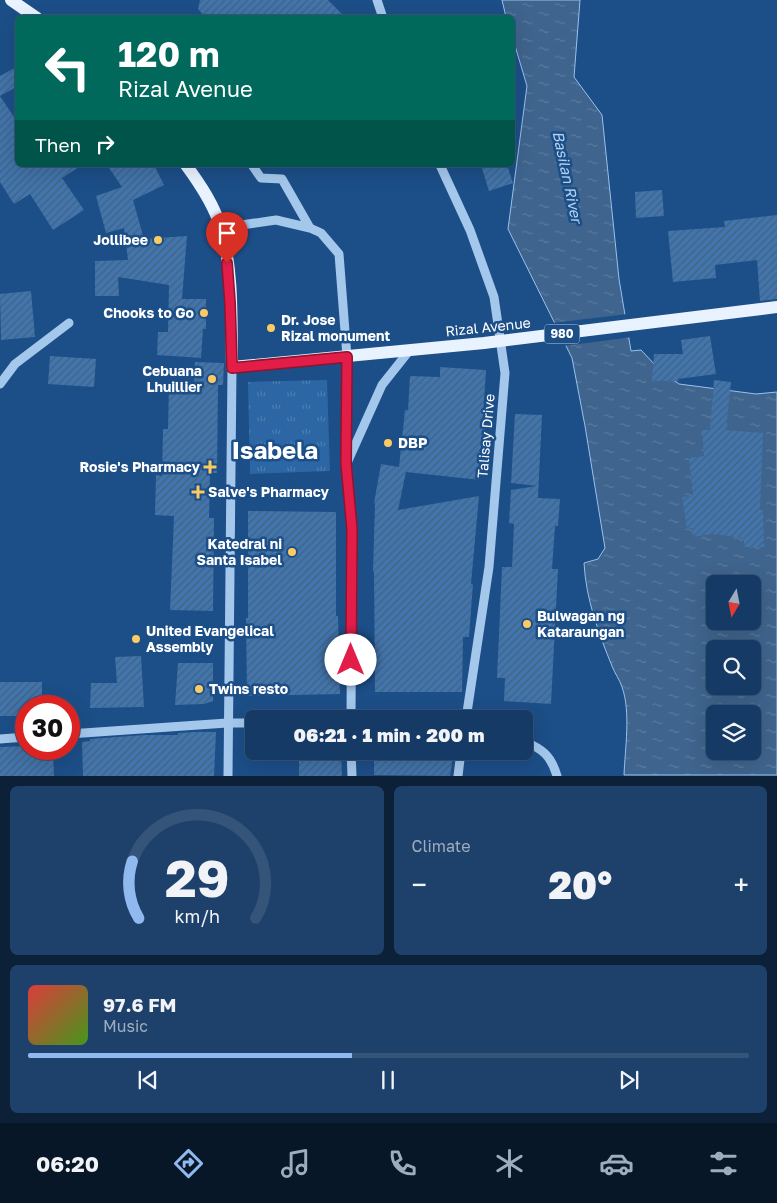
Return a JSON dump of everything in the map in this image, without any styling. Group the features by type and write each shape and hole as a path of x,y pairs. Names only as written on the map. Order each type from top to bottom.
{"main road":[{"path":"11,0 33,15"},
{"path":"187,167 211,204 221,228 229,276 232,368"},
{"name":"Rizal Avenue","path":"232,368 484,343 777,307"}],"street":[{"path":"376,0 382,15"},
{"path":"253,167 261,178 282,179 310,228"},
{"name":"Talisay Drive","path":"441,167 470,230 494,297 504,373 489,566 467,710"},
{"path":"221,228 276,220 310,228 321,233 339,254 347,357 346,463 352,529 351,710"},
{"path":"0,384 15,364 69,323"},
{"path":"346,463 382,385 409,351"},
{"path":"228,776 232,368"},
{"path":"80,733 245,723"},
{"path":"0,739 15,738"},
{"path":"533,745 542,749 554,767 557,776"},
{"path":"351,760 352,776"},
{"path":"458,776 460,760"}],"green space":[{"path":"327,380 330,471 250,474 248,382"}],"water":[{"name":"Basilan River","path":"502,0 580,0 574,77 602,115 619,279 631,351 641,350 657,367 679,384 756,394 777,392 777,775 624,775 627,731 625,697 598,628 585,576 584,563 598,559 605,548 572,358 508,229 527,86 515,46 515,15 506,15"}],"pier":[{"path":"628,314 632,337 563,346 552,323"}],"building":[{"path":"200,0 328,0 343,15 203,15 198,9"},
{"path":"15,68 15,88 0,96 0,76"},
{"path":"0,96 15,118 15,167 79,167 62,178 84,210 53,230 30,194 14,204 0,182"},
{"path":"108,167 155,167 164,185 133,200 144,239 187,236 182,299 206,299 206,329 203,329 201,358 157,355 158,332 168,332 169,285 118,277 119,296 95,296 95,261 128,260 124,228 106,233 96,196 122,187"},
{"path":"482,167 508,167 513,183 489,191"},
{"path":"662,190 664,216 636,218 635,192"},
{"path":"777,215 777,299 760,301 757,260 715,265 716,278 673,282 668,231 725,227 724,221"},
{"path":"31,291 35,337 1,340 0,294"},
{"path":"710,336 716,374 678,379 679,381 652,381 654,354 683,354 681,340"},
{"path":"50,356 96,359 94,387 48,384"},
{"path":"195,362 224,363 223,385 218,385 217,473 210,473 209,518 214,518 213,611 170,610 174,516 155,515 156,475 162,476 163,429 168,429 169,386 194,387"},
{"path":"440,367 486,370 483,416 486,416 480,480 406,472 398,510 479,496 471,584 473,584 469,637 463,637 462,692 375,692 374,503 381,464 399,467 405,410 408,410 410,376 440,377"},
{"path":"714,380 731,382 726,430 763,433 760,510 763,510 764,547 744,547 744,538 712,534 693,537 692,528 687,529 682,497 693,496 689,458 704,456 702,430 710,430"},
{"path":"515,414 542,415 538,498 560,499 558,526 555,526 552,569 558,569 551,704 504,701 505,678 497,678 502,567 512,567 514,524 509,523 511,490 537,486 511,483"},
{"path":"248,511 336,512 336,616 338,616 340,694 247,696"},
{"path":"141,656 144,707 90,708 91,683 117,683 115,657"},
{"path":"178,663 213,663 213,701 204,704 175,705"},
{"path":"0,682 42,682 42,695 15,695 15,716 0,716"},
{"path":"216,732 214,776 83,776 82,742 90,741 90,739 178,735 178,733"},
{"path":"15,746 15,760 53,760 54,776 0,776 0,747"},
{"path":"299,760 341,760 342,776 299,776"},
{"path":"374,760 453,760 450,776 374,775"}],"place":[{"name":"Jollibee","path":"158,240"},
{"name":"Chooks to Go","path":"204,313"},
{"name":"Dr. Jose Rizal monument","path":"271,328"},
{"name":"Cebuana Lhuillier","path":"212,379"},
{"name":"DBP","path":"388,443"},
{"name":"Rosie's Pharmacy","path":"210,467"},
{"name":"Salve's Pharmacy","path":"198,492"},
{"name":"Katedral ni Santa Isabel","path":"292,552"},
{"name":"Bulwagan ng Kataraungan","path":"527,624"},
{"name":"United Evangelical Assembly","path":"136,639"},
{"name":"Twins resto","path":"199,689"}],"district":[{"name":"Isabela","path":"275,451"}],"route":[{"path":"227,263 232,368 347,357 346,463 352,529 351,660"}]}
